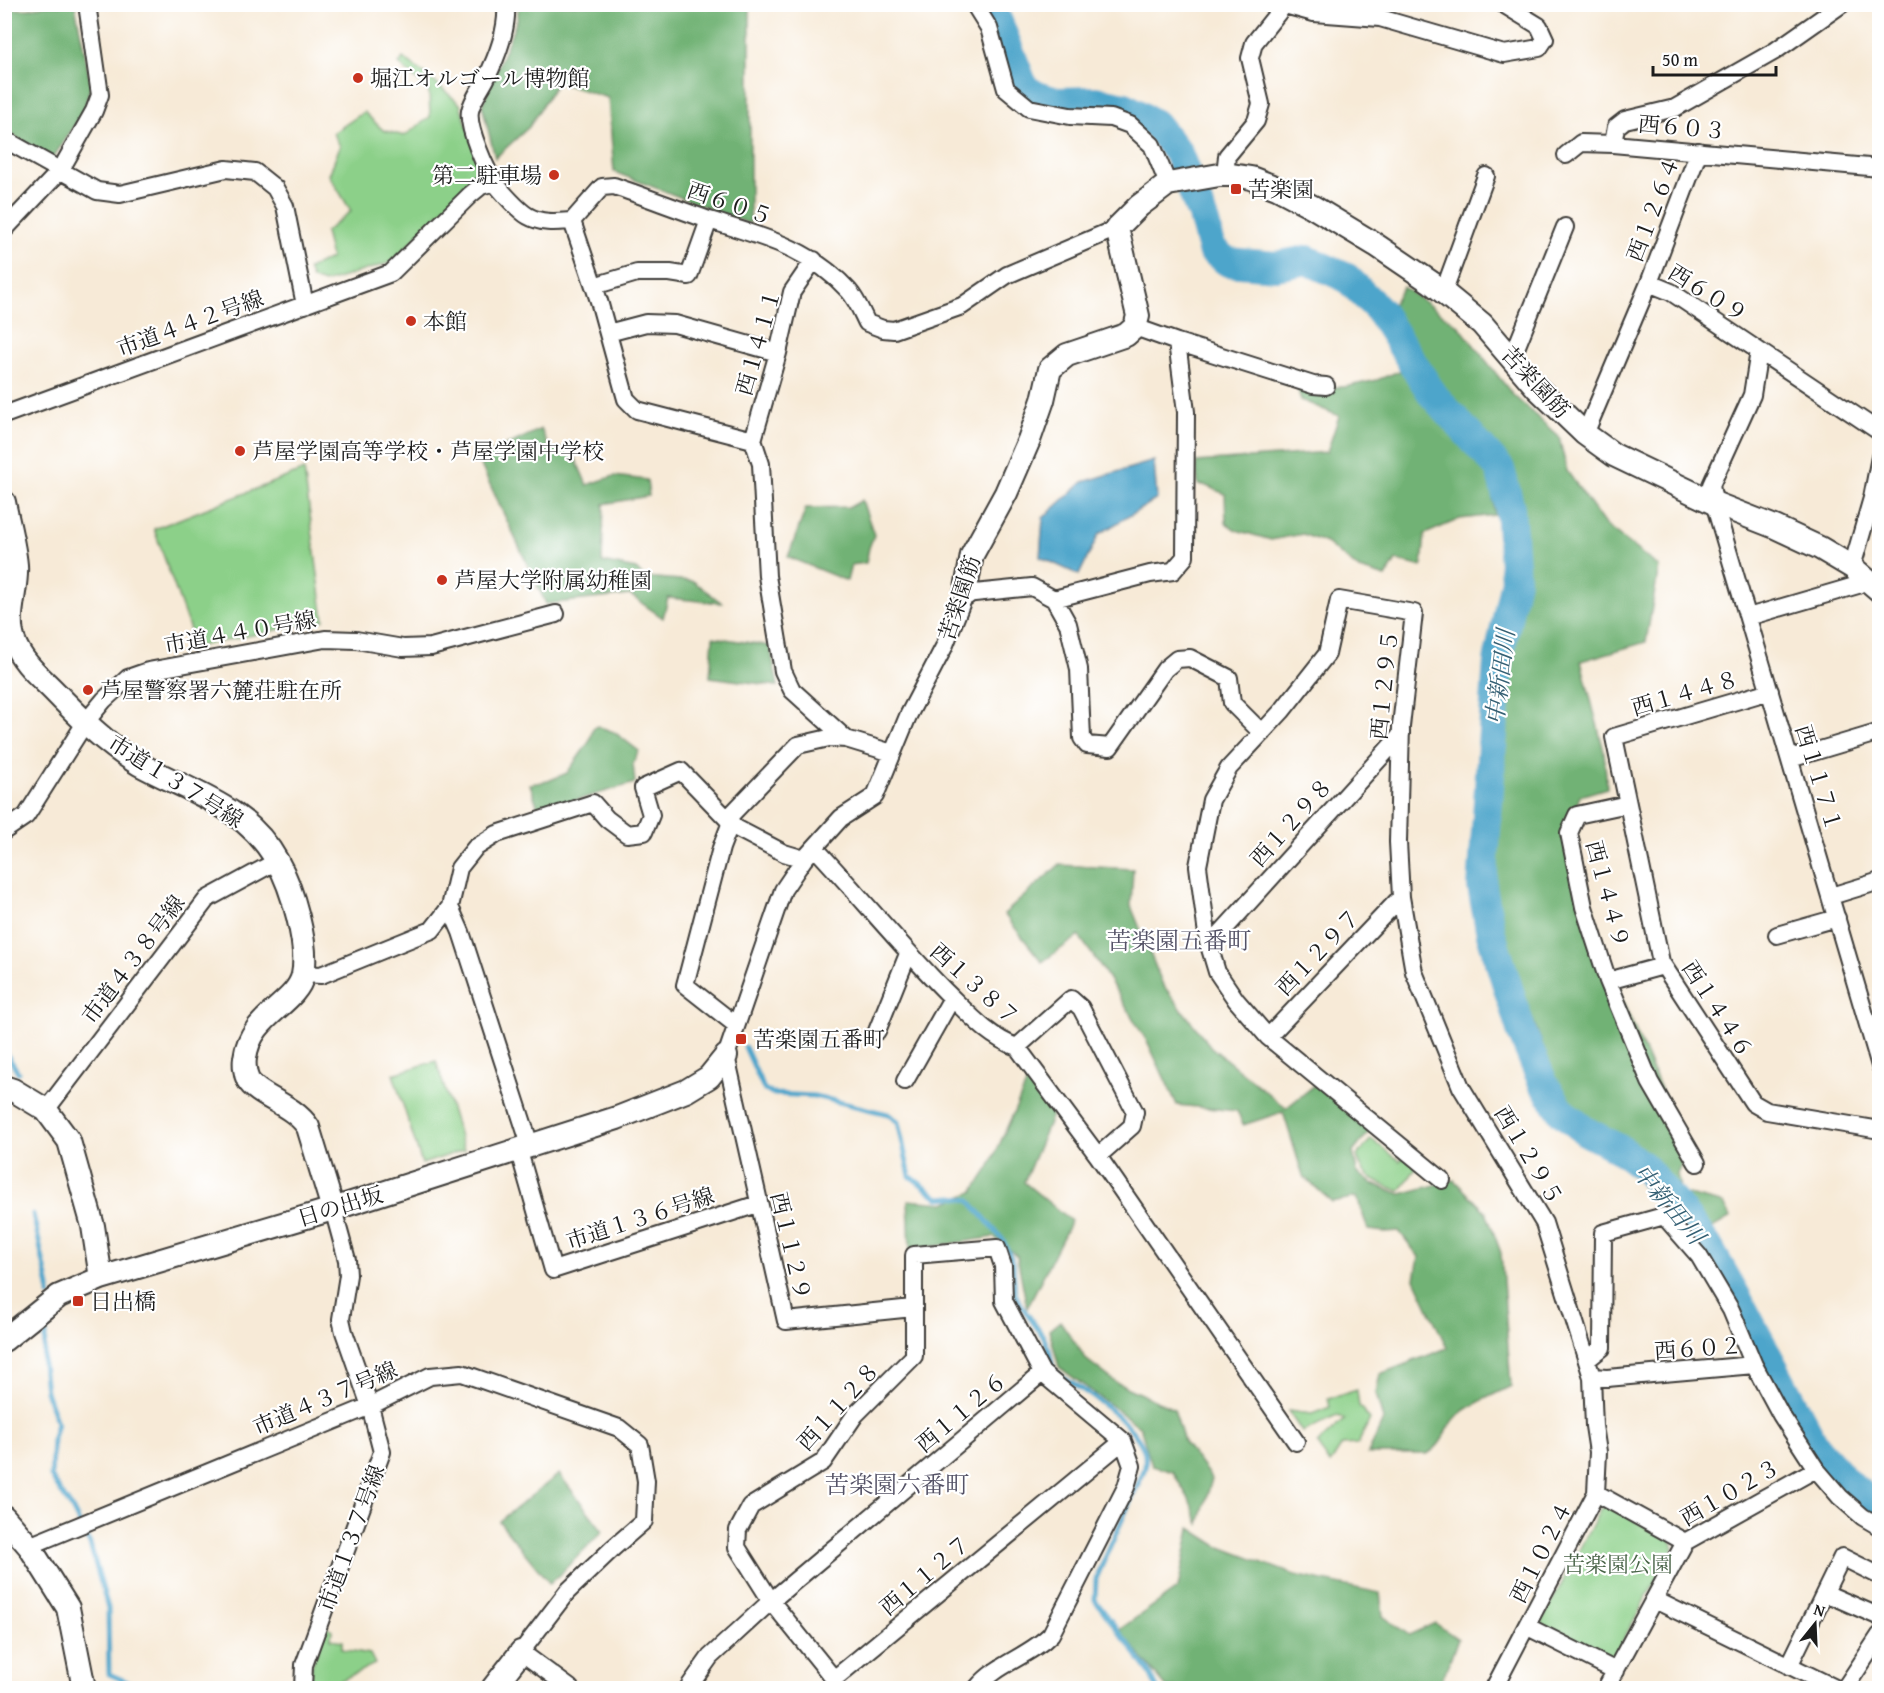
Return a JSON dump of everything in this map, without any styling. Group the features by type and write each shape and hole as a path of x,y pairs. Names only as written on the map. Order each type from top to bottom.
{"street":[{"path":"4,230 60,171 94,111 100,95 87,4"},
{"path":"506,4 507,16 502,37 487,77 469,114 477,144 494,182 527,216 548,223 572,221 594,286 626,399 637,410 753,440 761,464 766,576 783,671 792,690 846,739"},
{"path":"1225,174 1227,156 1256,121 1261,104 1250,58 1254,43 1285,5 1314,13 1382,11 1504,54 1539,48 1545,39 1539,26 1503,4"},
{"name":"西６０３","path":"1842,4 1775,51 1675,108 1625,120 1616,127 1613,144 1880,168"},
{"path":"974,5 989,28 1006,89 1029,108 1070,116 1111,117 1130,125 1152,145 1181,181"},
{"path":"4,139 97,191 120,194 226,170 255,172 275,188 285,206 305,305"},
{"path":"1566,155 1581,144 1613,144"},
{"name":"西１２６４","path":"1649,283 1699,151"},
{"name":"苦楽園筋","path":"1117,228 1139,206 1181,181 1225,174 1251,178 1277,188 1376,245 1443,293 1482,324 1537,388 1585,434 1614,455 1714,503 1775,527 1866,578"},
{"path":"1443,293 1485,176"},
{"name":"市道４４２号線","path":"4,415 391,273 470,195 481,186 494,182"},
{"name":"西６０５","path":"572,221 602,187 614,186 709,220 758,234 814,260 851,293 867,323 894,330 962,306 1007,274 1117,228"},
{"path":"594,286 637,273 670,273 689,276 709,220"},
{"path":"1512,358 1565,227"},
{"path":"1117,228 1138,316 1135,327 1313,385 1326,386"},
{"name":"西１４１１","path":"753,440 778,353 792,292 814,260"},
{"name":"西６０９","path":"1585,434 1649,283 1671,292 1880,432"},
{"path":"608,333 646,323 675,324 778,353"},
{"name":"苦楽園筋","path":"726,1056 783,890 809,854 841,818 875,795 908,716 944,647 965,594 972,555 1006,493 1029,440 1043,400 1050,369 1067,355 1126,335 1135,327"},
{"path":"1054,599 1150,574 1173,571 1185,557 1186,412 1177,342"},
{"path":"1714,503 1711,485 1752,394 1759,351"},
{"path":"1748,617 1857,585 1866,578 1872,498 1880,457"},
{"name":"市道１３７号線","path":"4,502 16,566 11,615 14,641 28,664 85,723 137,763 228,808 256,833 277,861 299,920 303,974 298,986 250,1036 244,1063 248,1078 254,1087 292,1110 308,1127 347,1260 348,1275 341,1318 344,1332 370,1406 382,1452 304,1665 303,1689"},
{"name":"西１１７１","path":"1714,503 1837,918 1875,1032 1880,1066"},
{"path":"965,594 1032,587 1054,599 1068,624 1079,669 1082,738 1086,745 1110,747 1165,669 1177,659 1190,658 1229,678 1232,703 1262,733"},
{"name":"西１２９５","path":"1442,1180 1268,1037 1236,1000 1218,972 1209,946 1198,866 1211,800 1229,768 1282,711 1327,654 1339,600 1414,613 1401,726 1398,842 1401,897 1414,972 1461,1087 1544,1223 1592,1377"},
{"name":"市道４４０号線","path":"4,831 26,816 85,723 104,700 128,678 148,671 324,639 356,640 403,648 431,647 556,614"},
{"name":"西１４４８","path":"1614,737 1770,691"},
{"name":"西１２９８","path":"1209,946 1401,735 1401,726"},
{"path":"1790,759 1880,732"},
{"name":"西１４４６","path":"1614,737 1663,966 1753,1103 1767,1111 1880,1130"},
{"path":"736,1025 686,985 729,821 798,745 829,738 846,739 892,753"},
{"path":"303,974 321,975 432,930 450,907 459,868 475,848 497,834 593,803 607,819 627,834 645,832 651,816 643,788 681,771 736,828 784,854 809,854"},
{"name":"西１４４９","path":"1628,804 1577,815 1569,833 1584,907 1608,981 1663,966"},
{"name":"西１３８７","path":"809,854 952,998 1001,1042 1017,1047 1098,1156 1296,1442"},
{"name":"市道４３８号線","path":"46,1110 207,899 277,861"},
{"path":"1831,896 1880,881"},
{"name":"西１２９７","path":"1268,1037 1401,897"},
{"name":"市道１３６号線","path":"450,907 461,932 524,1147 553,1270 758,1204"},
{"path":"1777,934 1837,918"},
{"path":"877,1031 909,954"},
{"path":"1608,981 1650,1082 1697,1163"},
{"path":"904,1081 952,998"},
{"path":"1017,1047 1071,999 1081,1008 1135,1112 1132,1126 1098,1156"},
{"name":"日の出坂","path":"4,1341 59,1296 101,1278 333,1209 617,1118 686,1091 709,1077 726,1056"},
{"name":"西１１２９","path":"726,1056 786,1321 913,1308"},
{"path":"4,1087 46,1110 69,1142 93,1226 101,1278"},
{"path":"1587,1360 1602,1348 1603,1233 1664,1216 1699,1256 1731,1310 1754,1365"},
{"name":"西１１２８","path":"771,1600 737,1548 738,1530 751,1506 823,1462 855,1415 914,1356 914,1255 997,1248 1003,1266 1004,1301 1042,1373 1123,1441"},
{"name":"西６０２","path":"1592,1377 1607,1378 1754,1365 1781,1415 1816,1469 1840,1497 1863,1518 1880,1527"},
{"name":"市道４３７号線","path":"29,1546 370,1406 430,1376 462,1373 620,1428 640,1445 646,1481 644,1521 567,1592 521,1652"},
{"name":"西１１２６","path":"688,1689 710,1657 771,1600 1042,1373"},
{"path":"1592,1377 1594,1426 1598,1452 1596,1493"},
{"path":"977,1689 989,1675 1040,1645 1051,1634 1126,1487 1132,1466 1123,1441"},
{"name":"西１１２７","path":"771,1600 839,1684 1123,1441"},
{"name":"西１０２３","path":"1606,1689 1685,1542 1816,1469"},
{"name":"西１０２４","path":"1494,1689 1596,1493 1685,1542"},
{"path":"4,1517 29,1546 68,1608 84,1689"},
{"path":"1789,1666 1842,1557 1880,1576"},
{"path":"1825,1593 1880,1617"},
{"path":"1655,1600 1835,1689"},
{"path":"1528,1626 1616,1671"},
{"path":"1845,1689 1880,1635"},
{"path":"493,1689 521,1652 570,1689"}],"green space":[{"path":"48,5 75,5 91,85 83,113 53,158 5,131 4,9 28,9"},
{"path":"519,5 750,5 750,224 614,172 608,98 557,82 529,127 495,158 482,105 517,20"},
{"path":"403,58 460,104 482,170 392,262 324,283 312,279 308,269 331,258 325,232 351,211 329,175 340,146 333,133 364,112 383,130 404,136 430,117 429,91 399,64"},
{"path":"1403,287 1459,326 1513,395 1559,437 1567,471 1605,525 1659,567 1646,642 1581,661 1604,751 1607,788 1580,796 1565,836 1582,908 1688,1151 1677,1174 1681,1193 1724,1204 1731,1217 1704,1233 1659,1171 1627,1140 1576,1116 1565,1104 1504,944 1492,876 1496,770 1485,677 1490,630 1524,572 1508,485 1491,484 1495,515 1460,519 1425,534 1422,567 1396,560 1386,577 1359,569 1326,543 1303,534 1271,540 1236,530 1226,523 1225,494 1204,485 1198,485 1196,462 1327,452 1339,416 1301,400 1297,387 1344,387 1377,380 1412,366 1390,308"},
{"path":"541,429 550,450 571,448 587,485 614,476 647,480 649,496 604,504 602,562 636,569 644,577 693,581 722,603 668,598 663,618 630,595 546,604 478,459"},
{"path":"304,470 324,620 196,647 154,529"},
{"path":"862,500 874,535 866,563 851,565 847,581 788,557 806,508 850,507"},
{"path":"713,637 770,646 778,686 710,677"},
{"path":"597,726 614,732 639,751 633,763 635,783 539,811 530,784 548,781 567,773 589,742 593,729"},
{"path":"1059,865 1133,869 1131,906 1163,985 1211,1047 1286,1108 1316,1084 1369,1132 1353,1152 1357,1172 1373,1184 1401,1194 1454,1180 1486,1212 1501,1253 1511,1386 1478,1402 1455,1418 1442,1440 1427,1454 1368,1454 1383,1420 1376,1393 1380,1374 1447,1348 1415,1279 1419,1257 1399,1231 1368,1230 1357,1197 1332,1202 1303,1176 1283,1112 1243,1125 1237,1111 1177,1105 1148,1043 1102,968 1079,936 1042,962 1004,914"},
{"path":"436,1061 464,1150 422,1164 393,1074"},
{"path":"1028,1080 1052,1115 1024,1182 1071,1221 1027,1308 1017,1256 994,1237 910,1250 908,1200 945,1203 973,1192 989,1168"},
{"path":"1371,1139 1400,1161 1406,1154 1419,1164 1400,1191 1373,1180 1363,1170 1357,1156"},
{"path":"1060,1321 1087,1360 1117,1383 1174,1409 1184,1442 1212,1479 1199,1524 1189,1499 1173,1472 1152,1466 1140,1427 1059,1367 1049,1330"},
{"path":"1357,1390 1359,1406 1370,1419 1358,1444 1342,1445 1330,1464 1317,1444 1345,1419 1337,1416 1302,1432 1288,1411 1312,1414 1330,1407 1328,1399"},
{"path":"559,1474 603,1531 550,1584 499,1521"},
{"name":"苦楽園公園","path":"1608,1506 1671,1539 1674,1548 1613,1658 1605,1660 1544,1628 1542,1621 1601,1508"},
{"path":"1190,1528 1218,1546 1295,1575 1380,1593 1383,1616 1409,1635 1435,1623 1458,1639 1439,1688 1167,1688 1119,1630 1178,1588"},
{"path":"326,1626 332,1630 331,1639 342,1641 342,1649 370,1654 375,1664 325,1688 310,1688 312,1665"}],"water":[{"path":"1154,461 1157,499 1099,534 1079,575 1040,557 1043,518 1083,482"}],"waterway":[{"name":"中新田川","path":"991,4 1024,88 1039,97 1057,102 1095,101 1125,107 1156,125 1178,153 1205,223 1212,250 1228,262 1276,266 1307,260 1347,278 1379,310 1433,395 1500,469 1510,508 1515,580 1498,661 1482,887 1491,934 1522,1033 1543,1083 1563,1113 1585,1131 1621,1150 1646,1169 1707,1245 1817,1450 1851,1487 1880,1508"},
{"path":"745,1047 764,1089 774,1094 814,1096 888,1114 898,1122 910,1176 939,1198 953,1197 969,1200 1003,1240 1013,1263 1015,1293 1020,1304 1043,1336 1049,1350 1053,1370 1104,1405 1138,1438 1145,1452 1145,1468 1096,1579 1095,1600 1150,1673 1157,1688"},
{"path":"4,1050 18,1072"},
{"path":"33,1214 49,1295"},
{"path":"47,1313 43,1364 46,1391 57,1423 53,1438 51,1477 72,1509 90,1544 108,1608 109,1674 142,1688"}],"place":[{"name":"堀江オルゴール博物館","path":"358,78"},
{"name":"第二駐車場","path":"554,175"},
{"name":"苦楽園","path":"1236,189"},
{"name":"本館","path":"411,321"},
{"name":"芦屋学園高等学校・芦屋学園中学校","path":"240,451"},
{"name":"芦屋大学附属幼稚園","path":"442,580"},
{"name":"芦屋警察署六麓荘駐在所","path":"88,690"},
{"name":"苦楽園五番町","path":"741,1039"},
{"name":"日出橋","path":"78,1301"}],"district":[{"name":"苦楽園五番町","path":"1179,940"},
{"name":"苦楽園六番町","path":"897,1484"}]}
